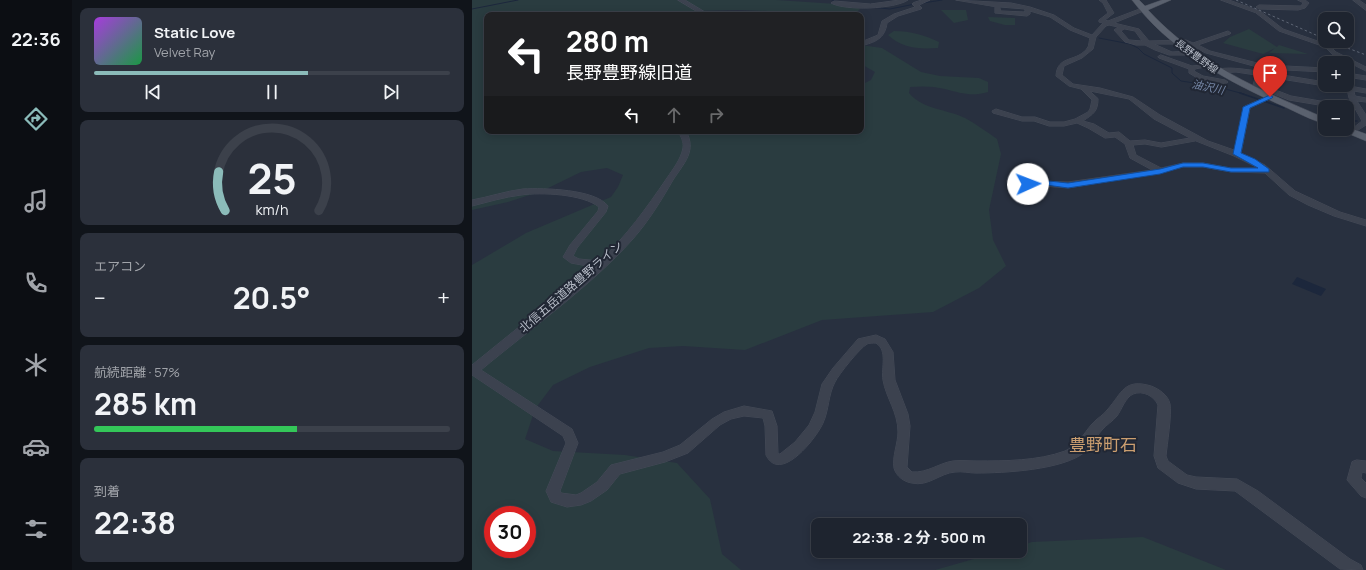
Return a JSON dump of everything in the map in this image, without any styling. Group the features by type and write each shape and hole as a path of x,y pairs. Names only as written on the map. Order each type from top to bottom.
{"main road":[{"name":"長野豊野線","path":"1136,0 1178,42 1192,49 1208,65 1265,99 1318,118"},
{"path":"1144,8 1168,0"},
{"path":"1354,133 1366,138"}],"street":[{"path":"681,0 702,12"},
{"path":"884,0 905,0 916,3 926,0"},
{"path":"834,3 875,6 897,4 905,0"},
{"path":"960,0 1027,8 1052,16 1072,29 1093,37"},
{"path":"998,5 997,12 1027,14 1027,8 1023,0"},
{"path":"1224,0 1258,12 1281,30 1327,46 1334,53 1355,65 1366,69"},
{"path":"1259,7 1298,8 1303,7 1306,3 1301,0"},
{"path":"1356,0 1366,8"},
{"path":"1103,1 1114,2"},
{"path":"1103,1 1111,13 1101,21 1137,30 1157,49 1171,54 1192,49 1204,40 1228,33"},
{"path":"864,43 880,38 884,32 884,22 896,15 919,8 916,3"},
{"path":"1144,8 1108,23 1099,29 1093,37 1091,48 1078,58 1063,64 1060,67 1059,76 1071,85 1100,90 1131,98 1157,117 1197,139 1252,161 1292,192 1311,204 1336,214 1366,223"},
{"path":"1124,27 1117,30 1126,41 1136,43 1178,42"},
{"path":"1192,49 1265,67 1318,70"},
{"path":"1161,57 1192,68 1208,65"},
{"path":"1265,67 1260,73 1256,85 1289,98 1318,103"},
{"path":"1192,68 1191,72 1201,78 1224,82"},
{"path":"1218,71 1236,70 1318,83"},
{"path":"1354,75 1366,78"},
{"path":"996,111 1022,119 1035,119 1049,124 1064,124 1077,121 1095,110 1095,99 1083,88"},
{"path":"1354,89 1366,91"},
{"path":"1350,92 1352,98 1366,121 1354,127"},
{"path":"1352,98 1366,100"},
{"path":"1237,154 1246,107 1265,99"},
{"path":"1354,109 1359,110"},
{"path":"1077,121 1091,126 1108,136 1116,134 1128,143 1133,156 1160,171"},
{"name":"北信五岳道路豊野ライン","path":"472,370 583,281 622,245 653,205 688,151 687,138 684,134"},
{"path":"1128,143 1145,142 1161,145 1197,139"},
{"path":"1028,184 1039,182 1068,185 1160,171 1183,165 1203,165 1231,170 1266,171"},
{"path":"472,203 525,192 577,196 600,201 604,206 602,212 573,247 568,257 570,260 601,264"},
{"path":"472,370 568,433 572,443 553,491 556,498 567,501 576,501 586,497 602,486 616,469 665,457 684,449 716,422 736,412 753,411 768,414 771,426 772,455 775,459 782,459 811,433 821,415 823,401 830,381 862,342 870,339 877,339 884,343 886,347 888,355 889,378 892,391 901,408 904,422 904,436 900,461 901,468 904,474 913,479 924,478 932,475 940,469 954,466 978,467 1018,464 1065,456 1077,451 1086,444 1097,427 1112,414 1124,394 1137,388 1151,390 1162,398 1164,404 1160,456 1163,464 1184,479 1196,483 1231,484 1241,487 1345,564 1356,570"},
{"path":"1366,467 1357,466 1354,480 1366,492"}],"shaded area":[{"path":"472,0 776,0 851,5 860,9 857,12 740,10 684,12 484,12 484,134 864,134 864,84 871,80 875,72 864,66 864,45 882,48 921,72 940,76 979,78 988,82 988,92 977,94 966,94 941,88 923,86 910,87 909,93 921,103 965,118 997,139 1001,154 989,210 993,240 1006,266 979,288 933,312 822,320 745,350 683,346 649,348 590,367 553,385 535,409 525,439 553,451 625,455 677,463 710,499 722,554 741,570 472,570 472,265 526,233 611,197 618,187 623,175 607,168 581,172 542,191 508,202 472,210"},
{"path":"941,10 966,10 968,20 954,23"},
{"path":"988,17 1015,18 1015,25 1005,25 990,21"},
{"path":"1249,29 1277,47 1279,45 1308,54 1269,53 1275,48 1263,54 1223,43 1230,37"},
{"path":"894,31 928,37 939,42 938,48 918,48 905,46 888,35"},
{"path":"1143,537 1226,570 935,570 977,558 1027,558 1027,544 1032,542"}],"water":[{"path":"1297,277 1326,289 1321,296 1292,284"}],"waterway":[{"name":"油沢川","path":"472,9 518,0"},
{"name":"油沢川","path":"832,0 838,2"},
{"name":"油沢川","path":"923,3 942,0"},
{"name":"油沢川","path":"966,0 973,1"},
{"name":"油沢川","path":"870,7 890,9 915,4"},
{"name":"油沢川","path":"1099,38 1130,44 1138,48 1144,54 1172,68 1172,73 1181,81 1214,86 1244,94"},
{"name":"油沢川","path":"1240,93 1284,108"}],"railway":[{"path":"1236,0 1318,36"},
{"path":"1348,48 1366,55"}],"district":[{"name":"豊野町石","path":"1103,445"}],"route":[{"path":"1028,184 1039,182 1055,185 1068,185 1160,171 1183,165 1203,165 1231,170 1266,171 1252,161 1237,154 1246,107 1270,97"}]}
